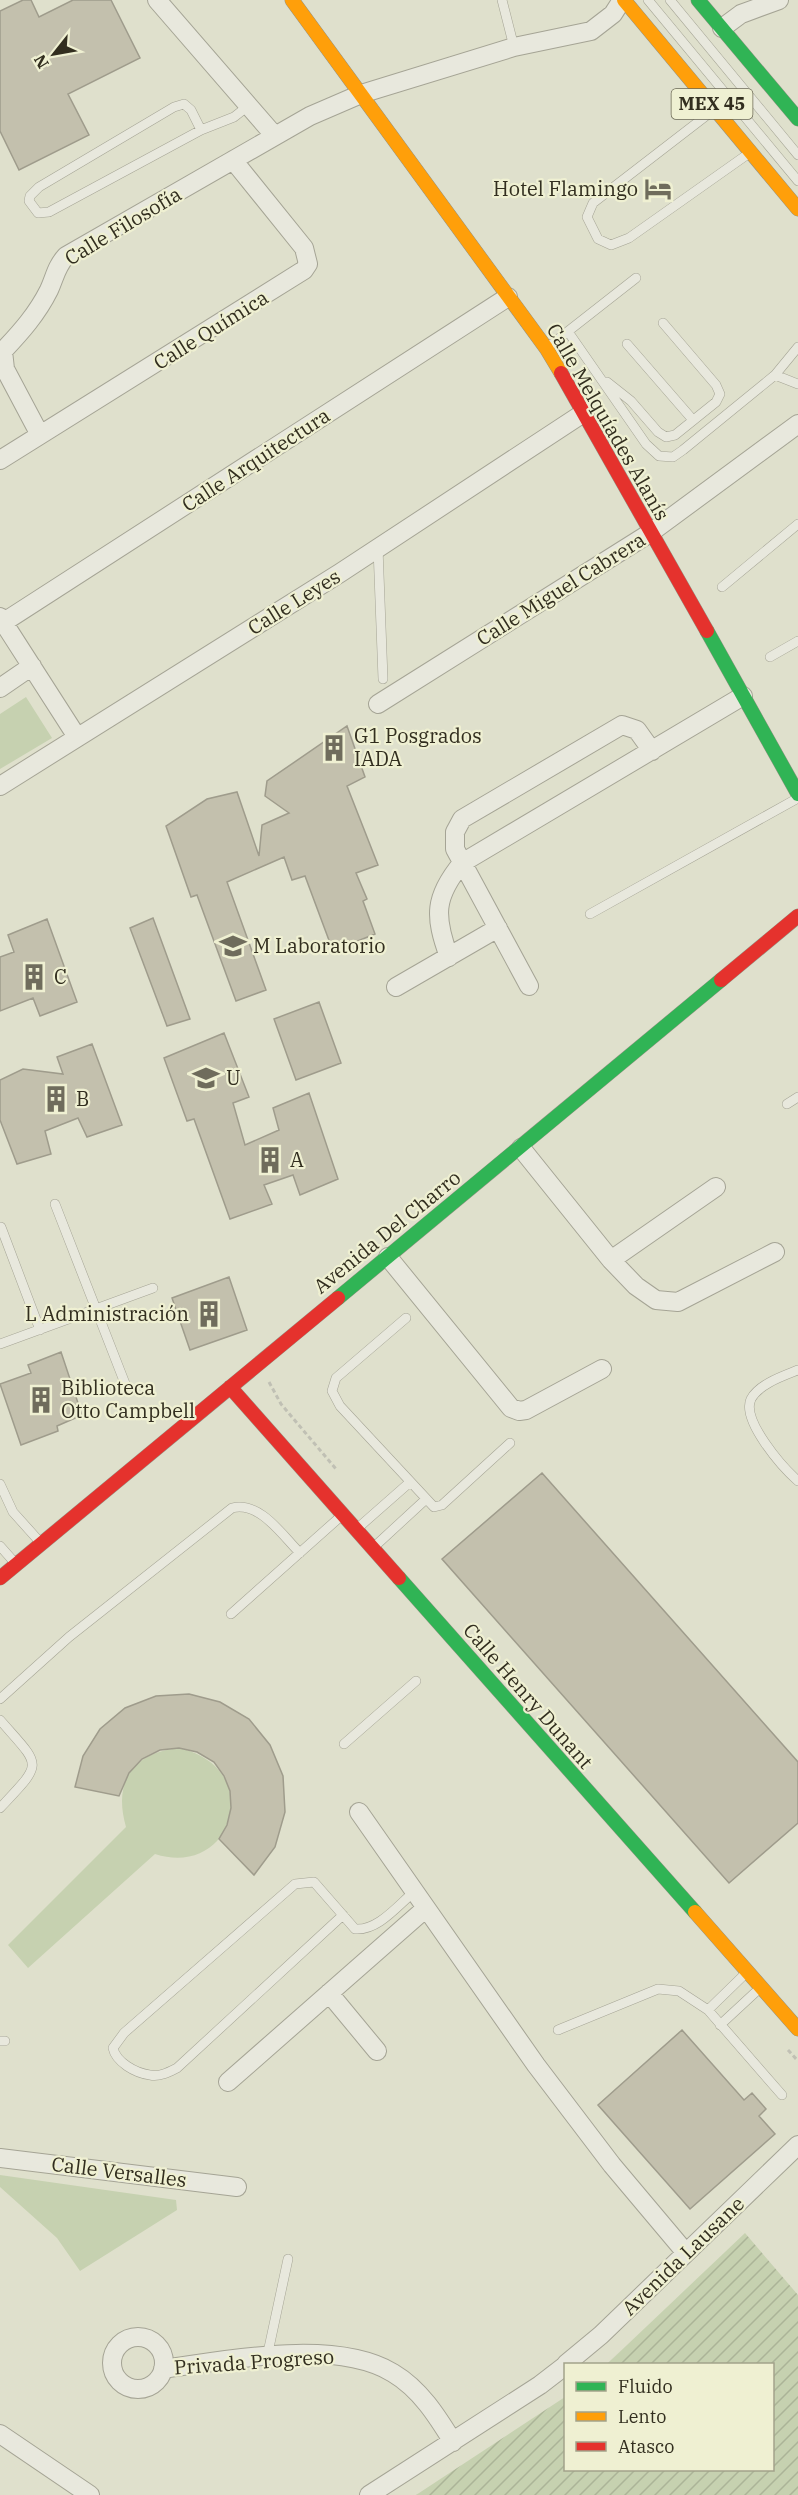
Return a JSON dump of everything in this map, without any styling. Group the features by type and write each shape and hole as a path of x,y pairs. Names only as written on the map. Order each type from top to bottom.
{"street":[{"path":"157,0 274,135"},
{"name":"Calle Melquíades Alanís","path":"292,0 546,348 585,412 650,533 798,794"},
{"name":"Calle Filosofía","path":"40,435 5,369 3,351 38,310 50,287 55,268 66,256 310,116 362,94 514,48 591,31 614,14 623,0"},
{"name":"MEX 45","path":"623,0 798,209"},
{"name":"MEX 45","path":"698,0 798,119"},
{"path":"722,28 741,14 779,0"},
{"name":"Calle Química","path":"0,460 304,270 308,264 304,248 233,160"},
{"name":"Calle Arquitectura","path":"2,619 508,297"},
{"name":"Calle Leyes","path":"0,786 378,548 585,412"},
{"name":"Calle Miguel Cabrera","path":"378,704 650,533 798,424"},
{"path":"2,619 77,737"},
{"path":"0,688 32,666"},
{"path":"449,957 441,935 437,910 445,887 462,863 743,696"},
{"path":"529,986 455,849 454,839 457,827 462,819 622,725 633,727 652,751"},
{"name":"Avenida Del Charro","path":"0,1578 798,916"},
{"path":"396,987 498,928"},
{"path":"521,1148 611,1260 641,1290 656,1300 678,1302 775,1252"},
{"path":"611,1260 716,1186"},
{"path":"388,1257 511,1408 519,1411 526,1410 602,1369"},
{"name":"Calle Henry Dunant","path":"230,1387 798,2029"},
{"path":"359,1812 536,2066 612,2165 686,2253"},
{"path":"228,2082 425,1909"},
{"path":"329,1993 377,2052"},
{"name":"Avenida Lausane","path":"568,2363 602,2335 798,2145"},
{"name":"Calle Versalles","path":"0,2158 237,2187"},
{"name":"Privada Progreso","path":"163,2369 315,2354 342,2355 369,2361 394,2373 416,2391 453,2442"},
{"name":"Avenida Lausane","path":"369,2495 540,2385 564,2367"},
{"path":"0,2434 90,2495"}],"lane":[{"path":"502,0 514,48"},
{"path":"648,0 798,181"},
{"path":"670,0 798,155"},
{"path":"201,130 191,110 184,104 174,107 39,188 30,196 29,201 38,213 49,212 201,130 234,117 248,106"},
{"path":"716,109 592,203 586,217 598,238 611,245 629,238 751,152"},
{"path":"546,348 569,333 636,278"},
{"path":"598,375 631,401 662,435 666,437 675,435 719,398 718,390 663,323"},
{"path":"569,333 646,444 659,456 667,458 683,450 775,375 798,347"},
{"path":"627,344 693,420"},
{"path":"775,375 798,384"},
{"path":"722,587 798,524"},
{"path":"378,548 383,679"},
{"path":"770,657 798,641"},
{"path":"590,914 798,798"},
{"path":"787,1104 798,1097"},
{"path":"55,1204 126,1386"},
{"path":"1,1227 40,1330"},
{"path":"0,1344 153,1288"},
{"path":"406,1318 344,1370 333,1384 332,1391 340,1406 409,1483 434,1507 442,1505 510,1443"},
{"path":"798,1370 757,1391 749,1406 749,1414 759,1433 789,1473 798,1480"},
{"path":"789,1473 798,1468"},
{"path":"356,1531 409,1483"},
{"path":"0,1484 3,1504 41,1544"},
{"path":"372,1549 425,1500"},
{"path":"0,1699 69,1637 232,1508 241,1506 258,1512 300,1553"},
{"path":"231,1614 342,1515"},
{"path":"0,1546 16,1564"},
{"path":"344,1744 416,1681"},
{"path":"0,1720 31,1755 34,1766 32,1774 0,1808"},
{"path":"343,1915 177,2068 162,2075 149,2075 120,2062 115,2055 113,2048 124,2033 295,1884 314,1881 355,1929 372,1927 414,1892"},
{"path":"708,2010 746,1972"},
{"path":"720,2025 761,1987"},
{"path":"558,2030 658,1989 679,1991 708,2010 782,2095"},
{"path":"267,2357 288,2259"}],"path":[{"path":"259,1363 281,1404 338,1472"}],"green space":[{"path":"26,697 52,738 0,769 0,714"},
{"path":"179,1748 206,1759 223,1777 231,1797 230,1818 221,1837 204,1851 182,1857 155,1854 28,1968 8,1945 126,1827 122,1796 130,1772 149,1756"},
{"path":"0,2175 176,2200 177,2210 80,2271 57,2238 0,2187"},
{"path":"745,2233 798,2295 798,2495 416,2495 564,2398 564,2471 774,2471 774,2363 608,2363"}],"building":[{"path":"23,0 31,0 39,17 73,0 111,0 140,58 68,94 89,135 19,170 0,131 0,11"},
{"path":"347,726 365,777 347,786 378,865 356,873 367,899 363,901 375,934 333,951 305,876 292,880 284,857 227,882 266,990 236,1001 197,895 191,897 166,826 207,799 237,792 259,856 262,825 289,813 265,796 267,781"},
{"path":"153,918 190,1019 167,1026 130,928"},
{"name":"C","path":"47,919 77,1002 40,1016 33,998 0,1011 0,957 14,952 8,935"},
{"path":"319,1002 341,1063 296,1080 274,1019"},
{"name":"A","path":"224,1033 249,1097 233,1103 245,1145 279,1130 273,1108 309,1093 338,1179 300,1195 293,1175 264,1185 272,1204 230,1219 194,1119 187,1121 164,1058"},
{"name":"B","path":"92,1044 122,1125 87,1137 78,1118 45,1131 51,1154 17,1164 0,1120 0,1080 23,1069 63,1074 57,1057"},
{"name":"L Administración","path":"229,1277 247,1330 190,1350 172,1298"},
{"name":"Biblioteca Otto Campbell","path":"61,1352 82,1415 57,1426 58,1431 21,1445 0,1384 31,1373 28,1365"},
{"path":"542,1473 798,1762 798,1823 729,1883 442,1559"},
{"path":"189,1694 220,1702 249,1719 270,1745 283,1776 285,1812 275,1847 254,1875 219,1839 227,1825 231,1808 230,1791 224,1776 214,1762 197,1752 179,1748 160,1750 142,1759 129,1773 119,1796 75,1787 83,1756 100,1729 125,1708 156,1696"},
{"path":"682,2030 744,2100 752,2093 766,2109 759,2116 775,2134 690,2209 598,2105"}],"traffic: fast":[{"path":"698,0 798,119"},
{"path":"707,631 798,794"},
{"path":"338,1298 721,980"},
{"path":"399,1578 695,1912"}],"traffic: slow":[{"path":"292,0 546,348 561,373"},
{"path":"624,0 798,209"},
{"path":"695,1912 798,2029"}],"traffic: jam":[{"path":"561,373 707,631"},
{"path":"721,980 798,916"},
{"path":"0,1578 338,1298"},
{"path":"230,1387 399,1578"}],"place":[{"name":"Hotel Flamingo","path":"658,189"},
{"name":"G1 Posgrados IADA","path":"334,748"},
{"name":"M Laboratorio","path":"233,946"},
{"name":"C","path":"34,977"},
{"name":"U","path":"206,1078"},
{"name":"B","path":"56,1099"},
{"name":"A","path":"270,1160"},
{"name":"L Administración","path":"209,1314"},
{"name":"Biblioteca Otto Campbell","path":"41,1400"}]}
